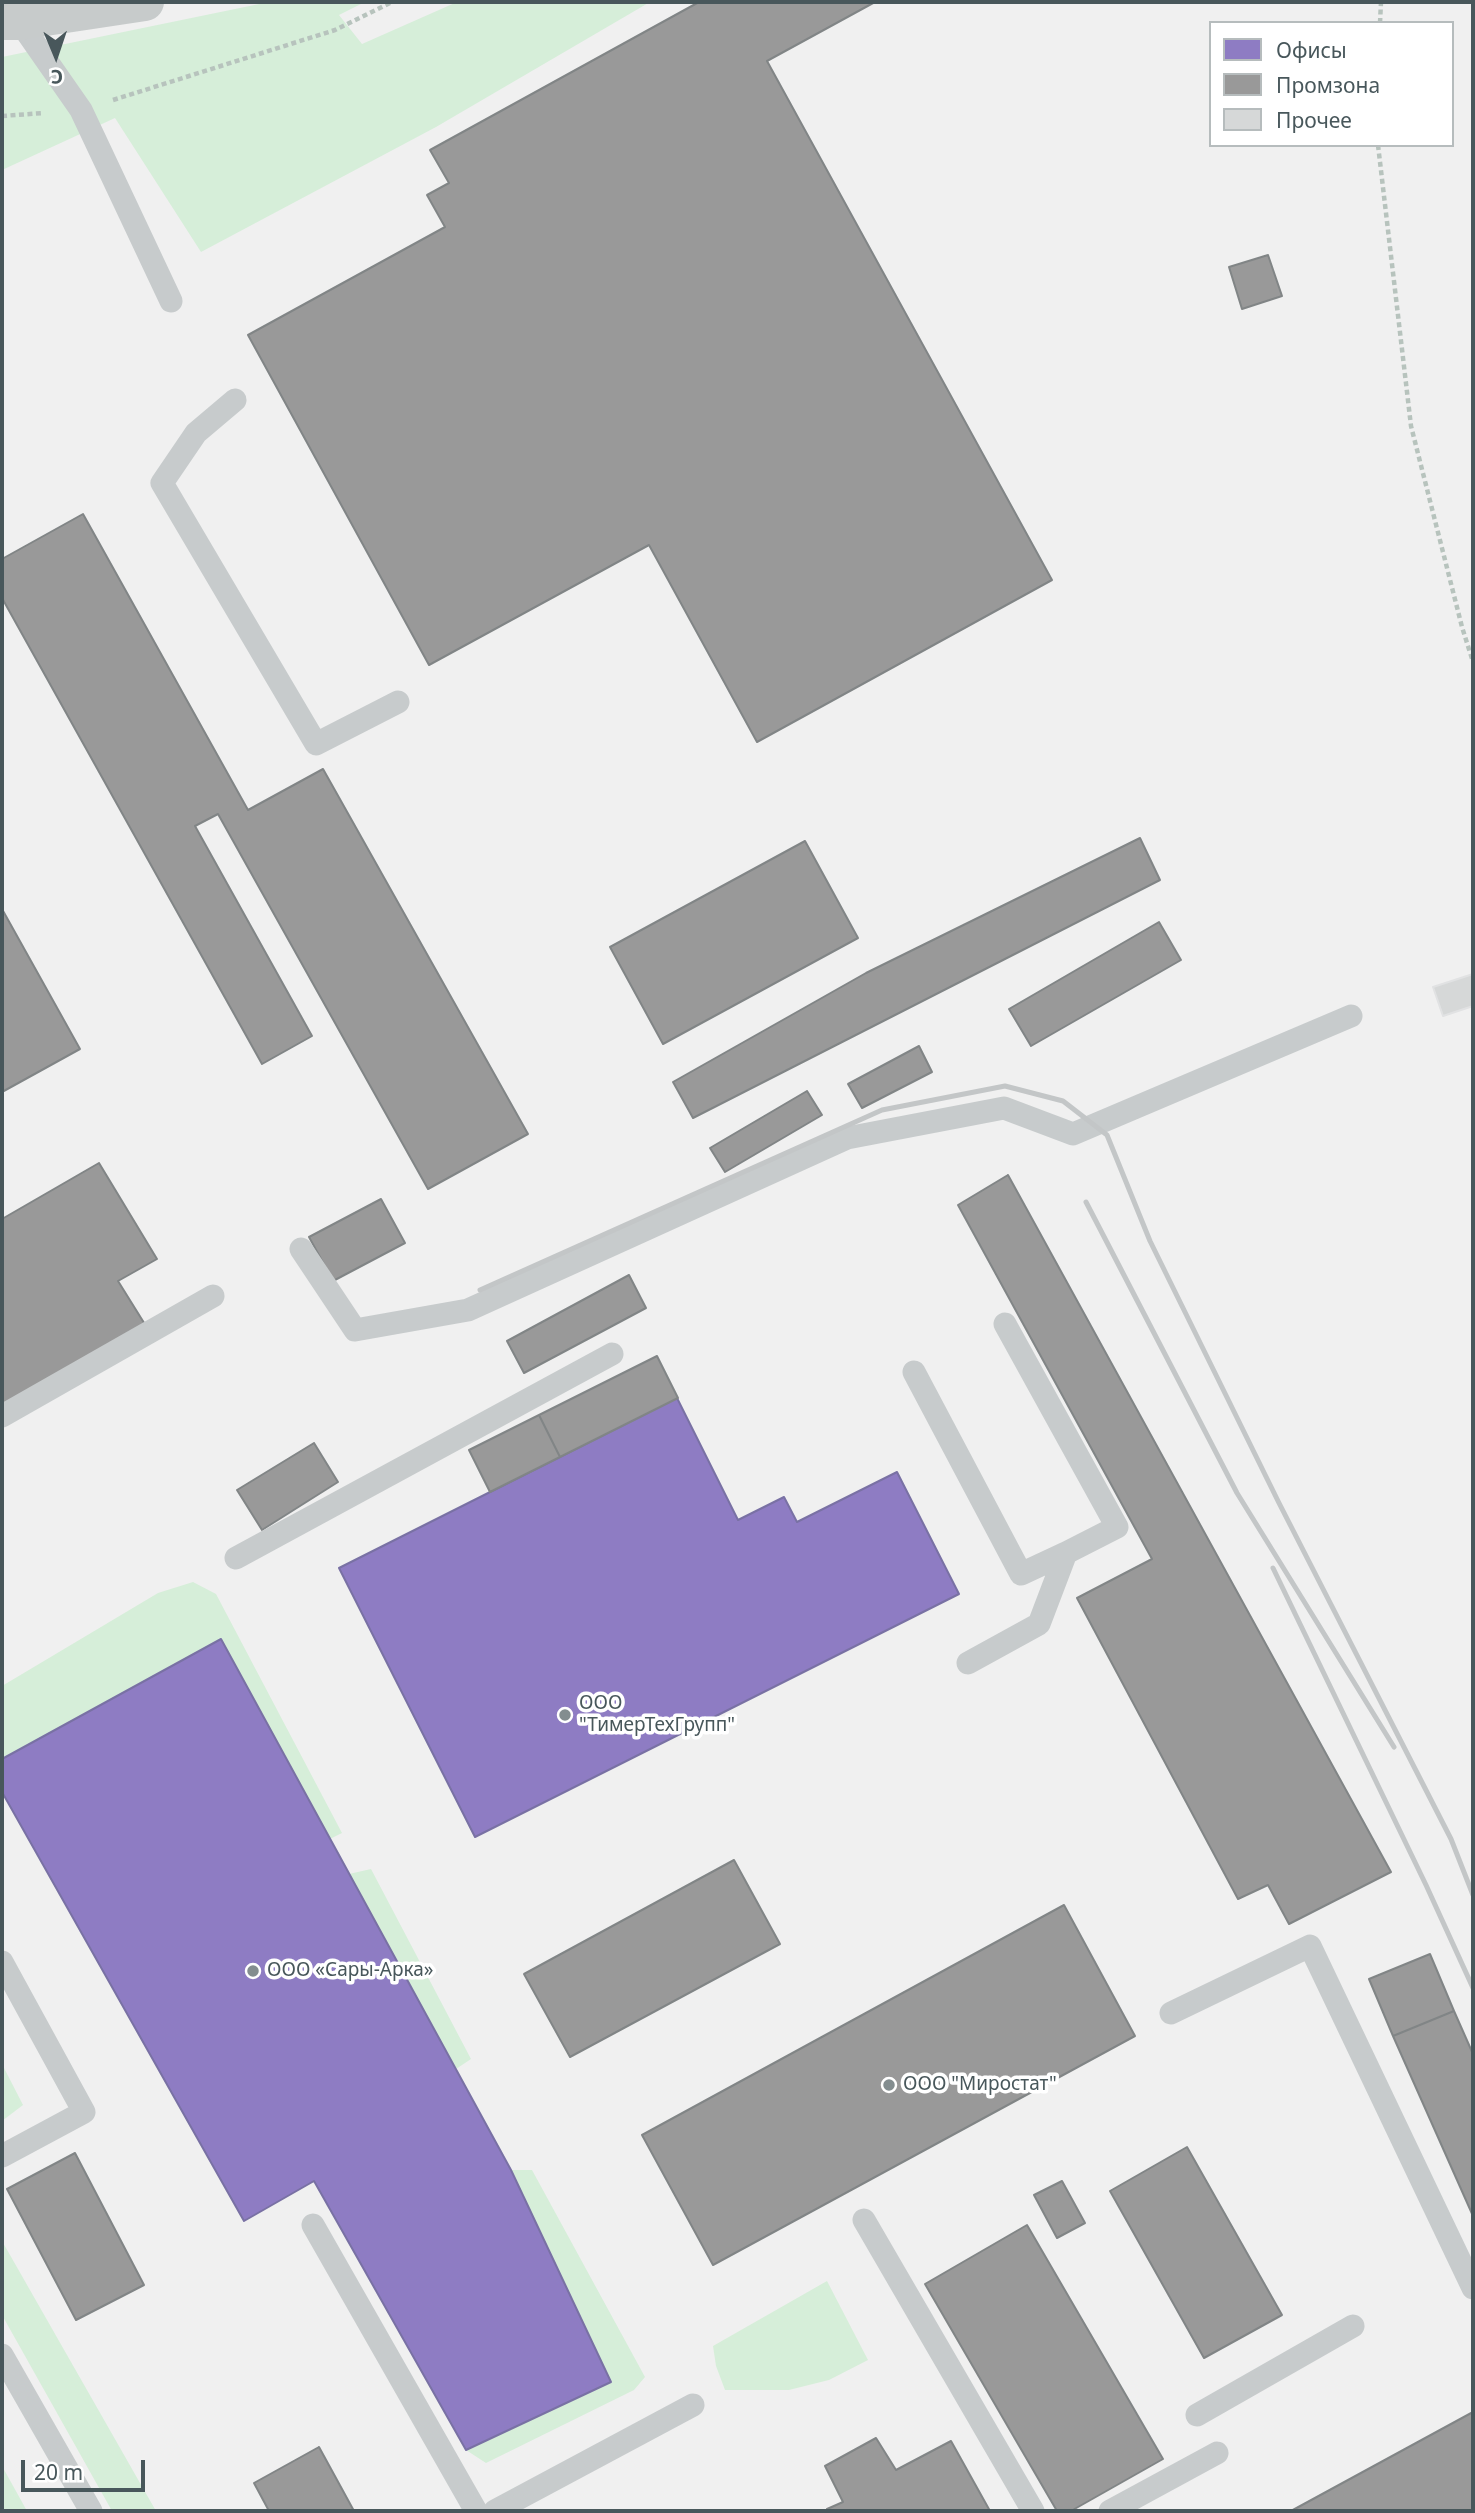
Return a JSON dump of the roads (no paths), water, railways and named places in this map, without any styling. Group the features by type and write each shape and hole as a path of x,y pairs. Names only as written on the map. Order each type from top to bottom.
{"street":[{"path":"10,21 145,2"}],"lane":[{"path":"10,21 81,110 171,301"},
{"path":"235,400 196,433 162,483 316,744 398,702"},
{"path":"301,1249 355,1330 468,1310 847,1138 1004,1108 1073,1134 1351,1016"},
{"path":"2,1416 213,1296"},
{"path":"914,1372 1021,1574 1117,1527 1005,1324"},
{"path":"236,1558 612,1354"},
{"path":"968,1663 1039,1624 1066,1553"},
{"path":"1171,2013 1310,1945 1473,2288"},
{"path":"2,1962 84,2112 2,2156"},
{"path":"864,2220 1032,2511"},
{"path":"313,2225 476,2511"},
{"path":"1197,2415 1353,2326"},
{"path":"2,2355 91,2511"},
{"path":"495,2511 693,2405"},
{"path":"1110,2511 1217,2453"}],"railway":[{"path":"480,1290 882,1110 1005,1086 1063,1101 1107,1135 1150,1241 1279,1503 1451,1839 1473,1895"},
{"path":"1086,1202 1237,1493 1394,1747"},
{"path":"1273,1568 1473,1988"}],"place":[{"name":"ООО \"ТимерТехГрупп\"","path":"565,1715"},
{"name":"ООО «Сары-Арка»","path":"253,1971"},
{"name":"ООО \"Миростат\"","path":"889,2085"}]}
